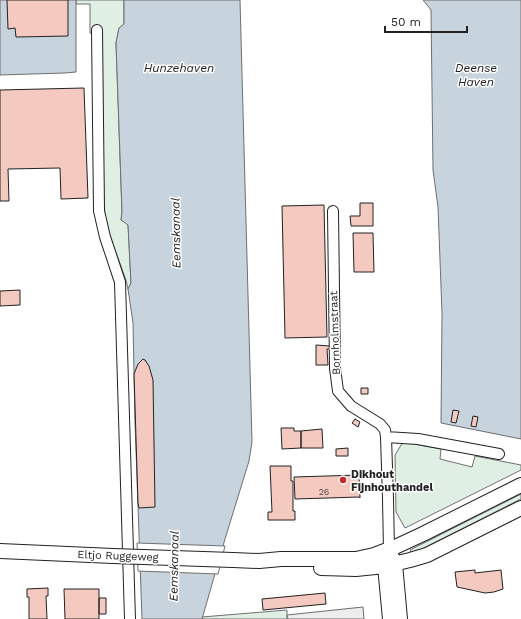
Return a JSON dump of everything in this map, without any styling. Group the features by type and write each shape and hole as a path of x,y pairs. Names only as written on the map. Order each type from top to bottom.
{"street":[{"path":"97,30 98,211 120,282 130,619"},
{"name":"Bornholmstraat","path":"333,211 334,368 338,391 351,406 380,424 385,430 386,437"},
{"path":"390,619 386,437 418,439 500,454"},
{"path":"389,550 521,485"},
{"path":"390,565 427,555 521,508"},
{"name":"Eltjo Ruggeweg","path":"0,551 259,561 281,559 356,559 389,550"},
{"name":"Eltjo Ruggeweg","path":"259,561 280,566 355,569 390,565"},
{"path":"390,565 400,619"}],"green space":[{"path":"76,0 124,0 124,25 119,28 116,43 122,212 121,220 128,224 131,283 128,289 106,225 104,203 100,35 90,33 90,4 76,4"},
{"path":"403,442 441,449 440,459 472,467 475,456 521,465 521,470 405,528 396,512 395,455"},
{"path":"521,494 521,499 412,554 410,550"},
{"path":"287,610 287,619 202,619 202,617"}],"shaded area":[{"path":"363,607 364,619 288,619 287,615"}],"water":[{"path":"0,0 76,0 76,72 0,75"},
{"name":"Hunzehaven","path":"124,0 240,0 252,442 249,461 202,619 142,619 133,323 128,289 131,283 128,225 121,220 122,212 116,43 119,28 124,24"},
{"name":"Deense Haven","path":"423,0 521,0 521,439 441,423 442,313 438,207 433,170 431,10"}],"pier":[{"path":"137,543 225,546 218,574 138,571"}],"building":[{"path":"7,0 68,0 68,36 16,37 15,28 8,29"},
{"path":"84,88 88,198 61,199 60,168 8,169 9,201 0,201 0,90"},
{"path":"360,203 373,203 373,226 351,226 350,216 360,216"},
{"path":"324,205 327,337 285,338 282,206"},
{"path":"353,233 373,233 374,272 354,272"},
{"path":"20,290 20,305 0,306 0,291"},
{"path":"316,345 330,346 330,349 327,349 328,365 316,365"},
{"path":"143,359 149,366 153,380 155,507 139,508 134,374 138,364"},
{"path":"361,388 368,388 368,394 361,394"},
{"path":"453,410 459,411 456,423 451,422"},
{"path":"473,416 478,417 476,427 471,426"},
{"path":"355,419 360,422 358,427 352,423"},
{"path":"281,428 294,428 294,431 301,431 301,448 282,449"},
{"path":"322,429 323,448 301,448 301,431"},
{"path":"348,448 348,456 336,456 336,449"},
{"path":"270,466 291,466 291,481 293,481 293,511 295,511 295,520 268,520 268,512 272,512"},
{"path":"359,473 360,498 295,499 294,477 359,475"},
{"path":"475,570 475,573 501,570 503,589 485,593 457,587 455,572"},
{"path":"48,588 48,596 46,596 47,619 29,619 29,597 27,597 27,589"},
{"path":"64,589 99,589 99,619 65,619"},
{"path":"325,593 326,604 263,610 262,599"},
{"path":"99,598 106,598 106,614 99,614"}],"place":[{"name":"Dikhout Fijnhouthandel","path":"343,480"}],"water label":[{"name":"Eemskanaal","path":"176,233"},
{"name":"Eemskanaal","path":"174,566"}]}
